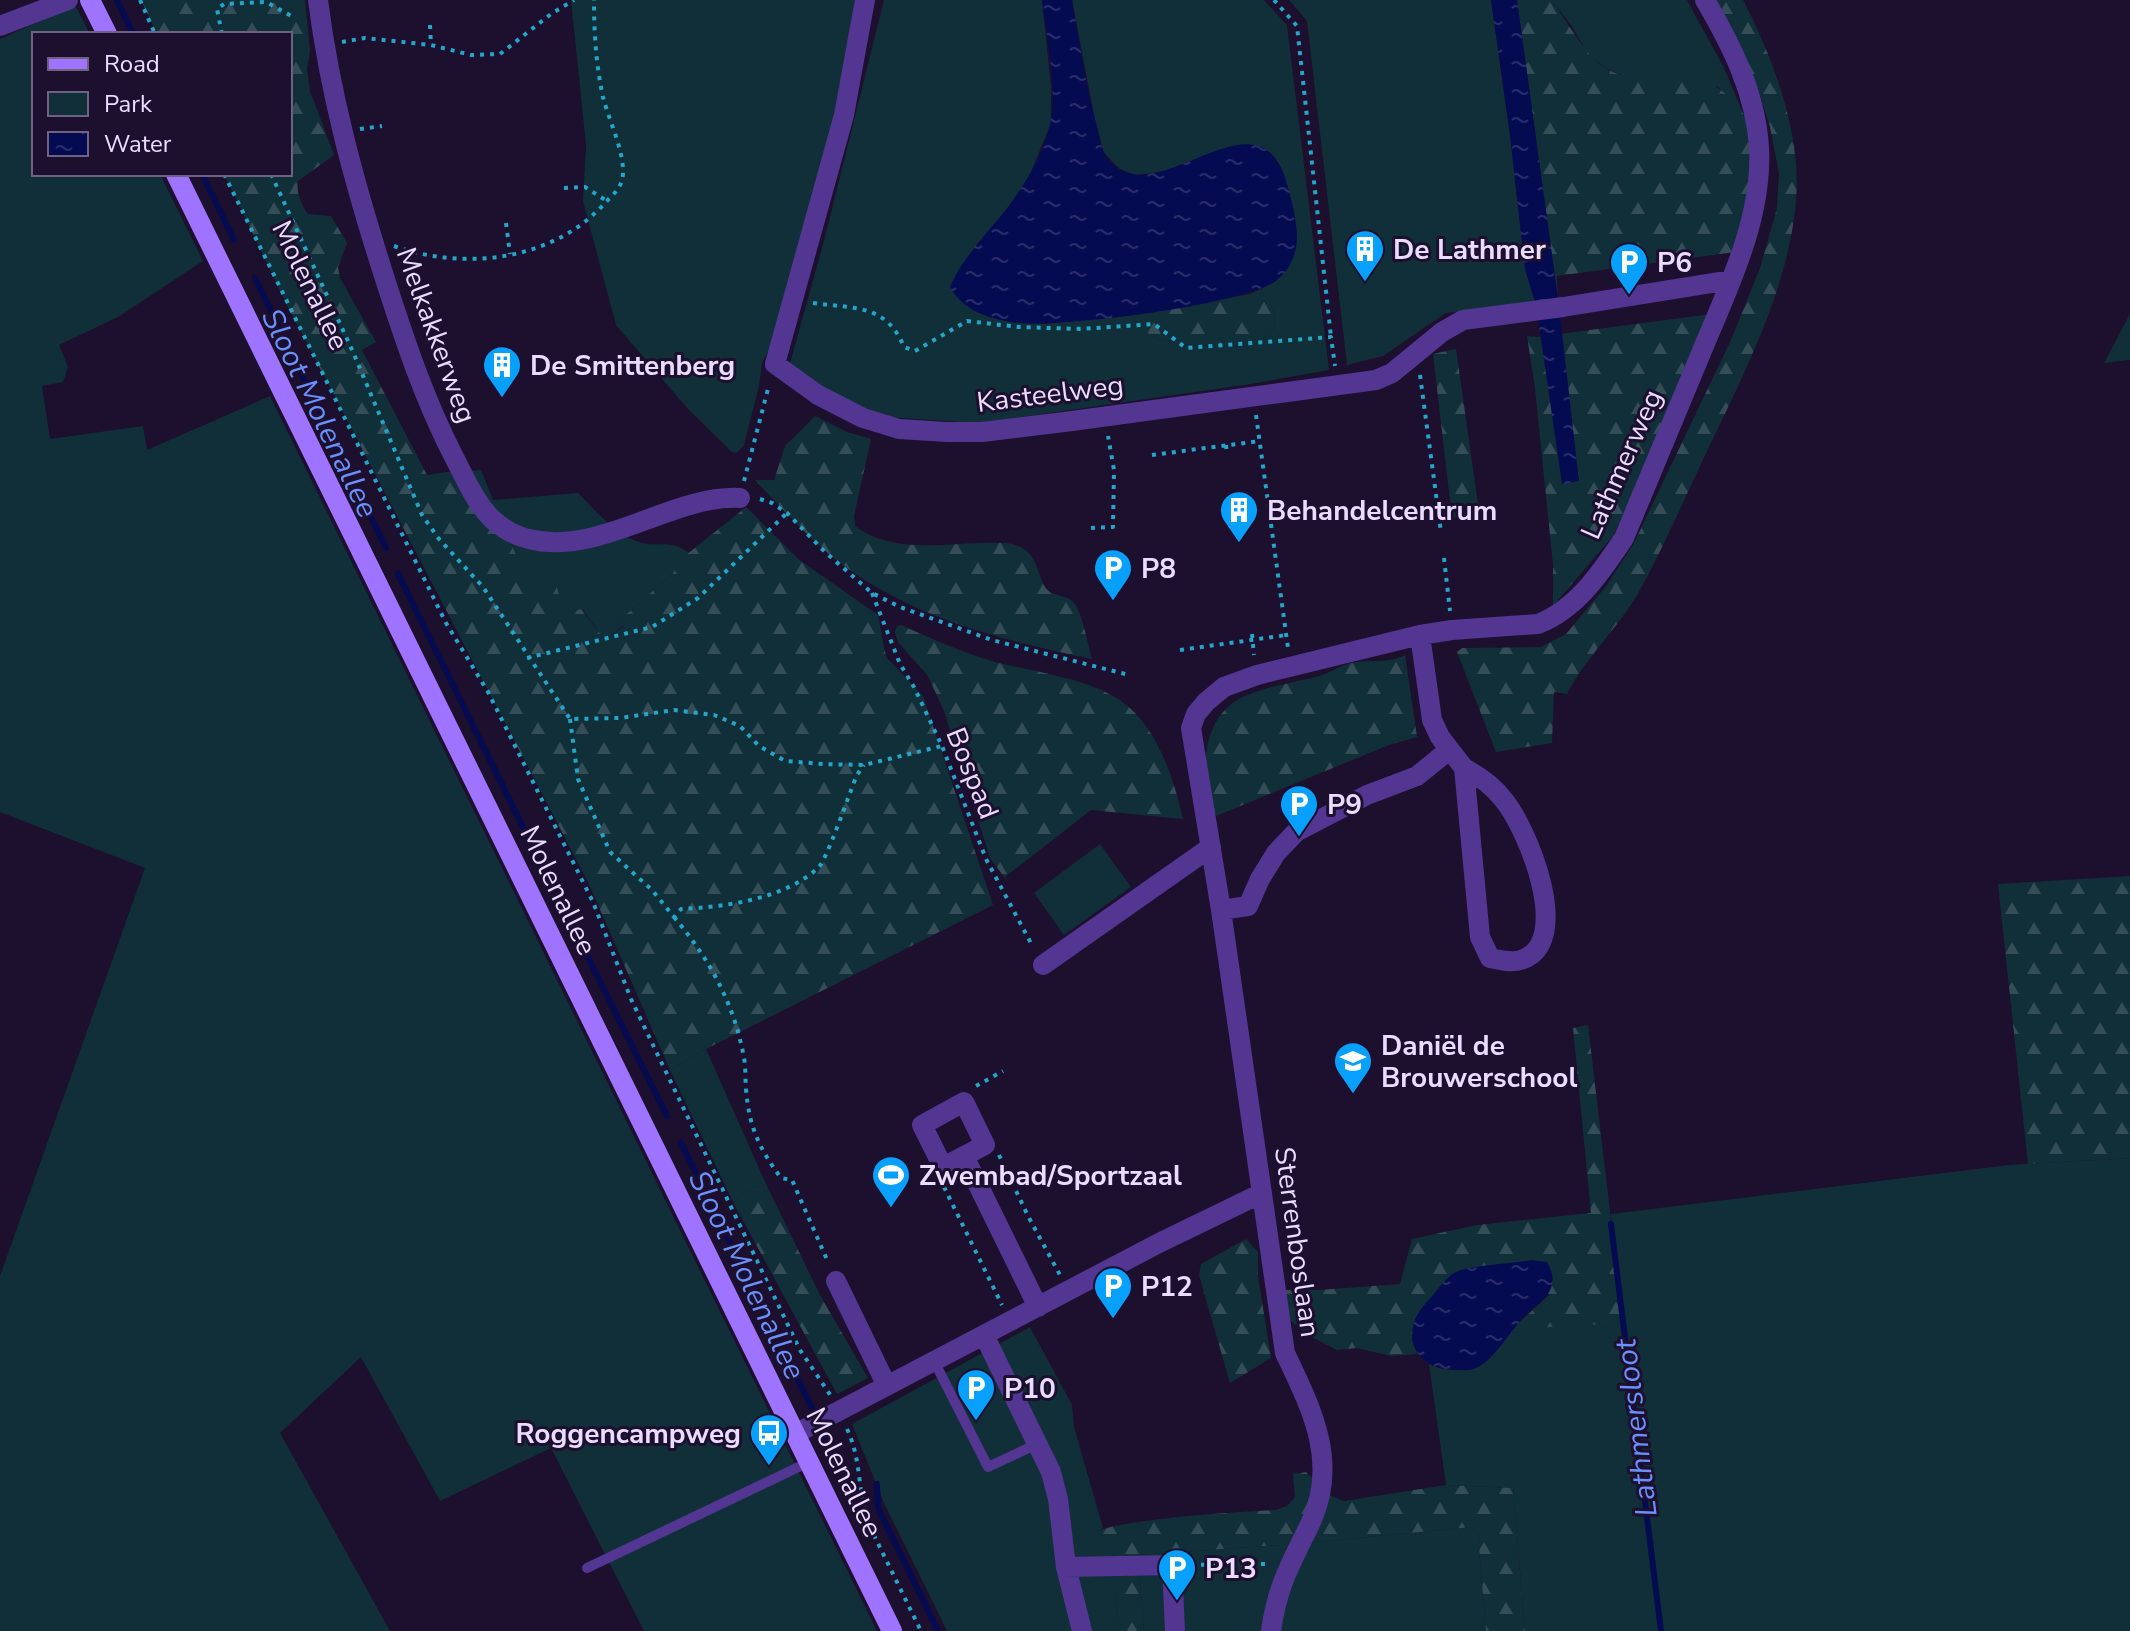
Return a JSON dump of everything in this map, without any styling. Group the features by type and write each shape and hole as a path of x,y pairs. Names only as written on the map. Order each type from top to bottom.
{"main road":[{"path":"90,0 106,32"},
{"name":"Molenallee","path":"177,176 892,1631"}],"street":[{"path":"0,26 68,0"},
{"name":"Melkakkerweg","path":"318,0 337,116 407,350 441,432 482,506 505,529 529,539 564,542 607,533 714,499 740,498"},
{"path":"775,364 844,115 865,0"},
{"name":"Lathmerweg","path":"1191,728 1196,714 1224,687 1291,666 1420,635 1538,624 1561,612 1593,583 1624,538 1731,280 1756,193 1759,148 1745,79 1705,0"},
{"path":"1343,385 1376,380 1392,373 1442,332 1463,320 1731,280"},
{"name":"Kasteelweg","path":"775,364 838,407 899,429 982,432 1343,385"},
{"path":"1420,635 1432,720 1440,737 1464,768 1504,799 1515,816 1535,864 1546,912 1545,936 1536,950 1521,960 1490,958 1480,937 1464,768"},
{"name":"Sterrenboslaan","path":"1191,728 1221,910 1285,1353 1309,1403 1322,1442 1322,1482 1312,1519 1288,1564 1276,1598 1271,1631"},
{"path":"1221,910 1248,906 1276,853 1296,832 1367,795 1417,776 1449,750"},
{"path":"1043,965 1211,847"},
{"path":"964,1102 985,1145 943,1167 922,1125 964,1102"},
{"path":"964,1156 1038,1307"},
{"path":"795,1434 1159,1243 1262,1193"},
{"path":"836,1281 886,1384"},
{"path":"984,1335 1051,1472 1058,1499 1066,1567 1082,1631"},
{"path":"1066,1567 1172,1565 1175,1631"}],"lane":[{"path":"934,1361 988,1467 1037,1444"},
{"path":"587,1568 809,1462"}],"path":[{"path":"140,0 154,32"},
{"path":"324,48 365,38 431,45 471,55 500,54 574,0"},
{"path":"374,244 472,259 536,250 555,242 595,215 620,188 623,165 599,77 594,0"},
{"path":"1274,0 1297,26 1331,337 1343,385"},
{"path":"222,32 217,9 224,4 266,2 295,18"},
{"path":"430,25 431,45"},
{"name":"Molenallee","path":"225,176 446,623 488,692 593,902 636,1010 800,1350 839,1411 856,1450 867,1521 921,1631"},
{"path":"564,188 585,187 607,201"},
{"path":"506,223 510,254"},
{"path":"795,300 869,309 898,332 904,347 915,351 967,321 1081,329 1154,324 1186,348 1331,337"},
{"path":"1417,352 1441,532"},
{"path":"775,364 740,498 772,503 787,513 872,593 900,607 992,640 1129,675"},
{"path":"1253,396 1291,666"},
{"path":"1091,528 1113,527 1114,470 1103,415"},
{"path":"1152,455 1260,441"},
{"path":"1226,445 1227,454"},
{"path":"527,658 652,627 698,598 787,513"},
{"path":"1444,558 1452,630"},
{"name":"Bospad","path":"872,593 886,634 942,746 986,859 1043,965"},
{"path":"1180,650 1287,635"},
{"path":"570,719 578,779 610,852 652,890 711,965 726,994 745,1061 753,1134 781,1178 792,1180 836,1281"},
{"path":"674,917 681,909 730,903 781,891 820,867 857,775 864,765"},
{"path":"964,1102 967,1090 1003,1071"},
{"path":"985,1145 992,1140 1069,1292"},
{"path":"943,1167 942,1184 1010,1321"},
{"path":"1172,1565 1288,1564"}],"green space":[{"path":"141,0 305,0 310,91 334,155 298,181 298,194 308,214 331,216 347,243 338,267 340,278 376,342 362,350 427,475 447,472 488,523 511,543 526,579 539,589 556,585 565,613 581,609 605,640 624,626 620,620 673,573 681,559 746,507 798,559 878,615 886,657 923,696 993,905 670,1070 588,882 288,307 225,176 292,176 292,32 156,32"},
{"path":"571,0 855,0 847,68 772,344 762,363 744,445 737,453 732,452 688,409 616,325 583,201 586,145"},
{"path":"884,0 1042,0 1051,87 1051,123 1029,177 1009,206 976,312 1011,322 1045,324 1131,315 1143,329 1159,339 1216,346 1261,340 1270,334 1275,323 1273,311 1261,289 1276,281 1225,148 1162,172 1135,175 1120,169 1104,153 1072,0 1264,0 1287,25 1329,370 979,423 884,417 851,406 789,367"},
{"path":"1289,0 1491,0 1525,269 1535,302 1446,313 1383,356 1347,365 1307,21"},
{"path":"1517,0 1551,0 1590,54 1614,72 1648,80 1705,82 1723,92 1739,108 1748,126 1751,161 1735,252 1557,276 1558,299"},
{"path":"1551,0 1687,0 1724,68 1743,113 1718,87 1628,78 1604,67 1588,54"},
{"path":"1714,0 1743,0 1768,55 1788,114 1795,154 1796,193 1792,233 1782,274 1753,354 1646,579 1629,608 1582,669 1567,694 1554,692 1552,743 1496,752 1457,652 1462,648 1541,647 1566,634 1607,585 1634,543 1731,340 1760,268 1777,208 1779,173 1770,127 1758,89"},
{"path":"76,7 89,32 32,32 32,176 161,176 203,261 118,317 59,345 68,367 63,382 42,386 50,439 143,426 147,450 270,396 877,1631 644,1631 551,1448 440,1501 361,1357 280,1433 390,1631 0,1631 0,1276 145,868 0,812 0,39"},
{"path":"1261,289 1273,311 1275,323 1270,334 1249,343 1217,346 1169,342 1151,335 1131,315 1250,294"},
{"path":"1719,313 1613,536 1553,606 1553,565 1527,336"},
{"path":"2130,314 2130,360 2104,363"},
{"path":"1456,349 1478,504 1476,512 1452,518 1433,354"},
{"path":"815,416 847,432 871,439 854,516 855,526 869,535 900,544 1004,543 1024,549 1032,557 1045,587 1076,605 1092,659 985,633 916,608 852,572 823,549 755,480 774,480 785,446"},
{"path":"481,470 493,500 578,493 605,520 628,537 644,543 676,546 689,553 673,573 620,620 624,625 605,640 582,609 565,613 525,579 511,543 488,523 447,472"},
{"path":"897,626 992,661 1076,681 1121,701 1145,724 1162,754 1183,819 1091,810 1005,877 1010,885 990,858 944,711 928,676 898,642 895,633"},
{"path":"1405,655 1417,737 1389,745 1216,816 1207,782 1208,746 1212,729 1233,703 1258,691 1320,676 1351,663"},
{"path":"1100,844 1131,887 1064,935 1034,893"},
{"path":"2130,876 2130,1158 2028,1164 1998,884"},
{"path":"1588,1025 1625,1339 1603,1327 1584,1322 1508,1333 1549,1295 1532,1260 1499,1266 1443,1283 1415,1319 1412,1340 1417,1354 1391,1356 1357,1348 1337,1350 1304,1333 1287,1317 1286,1290 1400,1284 1412,1239 1477,1225 1591,1213 1573,1028"},
{"path":"706,1049 766,1184 752,1188 733,1202 670,1070"},
{"path":"2130,1158 2130,1631 1525,1631 1513,1488 1446,1485 1429,1364 1452,1370 1476,1367 1489,1359 1508,1333 1565,1323 1595,1324 1625,1339 1611,1214 2009,1165"},
{"path":"766,1184 820,1295 868,1378 837,1394 733,1202 752,1188"},
{"path":"1246,1239 1258,1252 1258,1276 1271,1358 1230,1383 1199,1275 1201,1264"},
{"path":"1030,1327 1072,1405 1074,1427 1103,1528 1097,1532 1115,1590 1119,1631 947,1631 884,1503 852,1424"},
{"path":"1306,1472 1331,1496 1344,1501 1446,1485 1513,1488 1525,1631 1486,1631 1478,1535 1472,1527 1138,1555 1144,1631 1119,1631 1115,1590 1099,1552 1097,1532 1130,1523 1276,1510 1287,1506 1295,1497 1293,1474"},
{"path":"1472,1527 1478,1535 1486,1631 1144,1631 1138,1555"}],"water":[{"path":"1042,0 1072,0 1102,146 1105,154 1124,172 1148,174 1229,147 1253,145 1273,155 1287,184 1297,238 1292,262 1277,280 1228,298 1190,306 1104,319 1032,324 983,315 955,295 950,287 955,276 1021,188 1039,157 1047,135 1053,95"},
{"path":"1491,0 1517,0 1558,299 1535,302 1525,269"},
{"path":"1560,315 1579,481 1562,484 1538,319"},
{"path":"1532,1260 1547,1262 1553,1278 1550,1290 1489,1359 1468,1370 1440,1368 1424,1360 1412,1339 1415,1320 1451,1275 1469,1268"}],"waterway":[{"name":"Sloot Molenallee","path":"117,0 132,32"},
{"name":"Sloot Molenallee","path":"203,176 234,240"},
{"name":"Sloot Molenallee","path":"255,278 386,548"},
{"name":"Sloot Molenallee","path":"398,574 527,835"},
{"name":"Sloot Molenallee","path":"541,863 667,1116"},
{"name":"Sloot Molenallee","path":"681,1143 812,1408"},
{"name":"Lathmersloot","path":"1611,1224 1661,1631"},
{"name":"Sloot Molenallee","path":"826,1439 840,1466"},
{"name":"Sloot Molenallee","path":"877,1484 878,1508 938,1631"}],"place":[{"name":"De Lathmer","path":"1365,283"},
{"name":"P6","path":"1629,296"},
{"name":"De Smittenberg","path":"502,399"},
{"name":"Behandelcentrum","path":"1239,544"},
{"name":"P8","path":"1113,602"},
{"name":"P9","path":"1299,838"},
{"name":"Daniël de Brouwerschool","path":"1353,1095"},
{"name":"Zwembad/Sportzaal","path":"891,1209"},
{"name":"P12","path":"1113,1320"},
{"name":"P10","path":"976,1422"},
{"name":"Roggencampweg","path":"769,1467"},
{"name":"P13","path":"1177,1602"}]}
